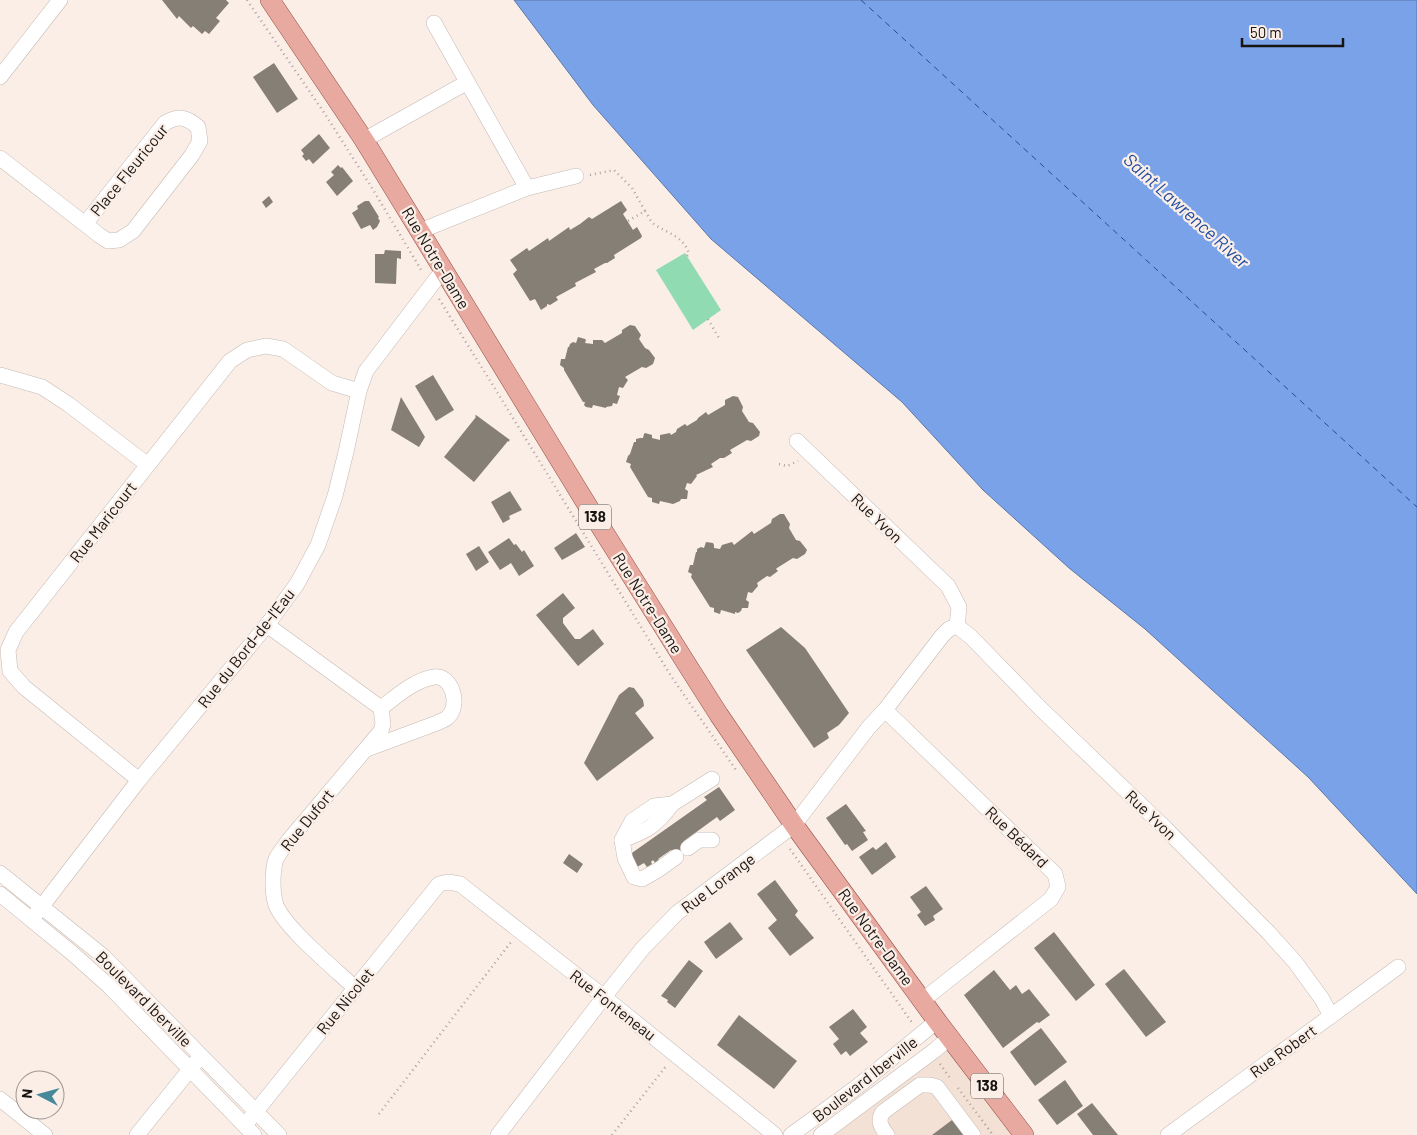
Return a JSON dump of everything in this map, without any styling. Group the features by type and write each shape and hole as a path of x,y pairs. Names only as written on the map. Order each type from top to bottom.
{"main road":[{"name":"Rue Notre-Dame","path":"270,0 364,140 787,830 923,1000 1024,1135"}],"street":[{"path":"0,77 60,0"},
{"path":"434,23 526,188"},
{"path":"364,140 466,83"},
{"name":"Place Fleuricour","path":"0,158 99,235 108,241 119,240 133,231 192,155 200,141 198,127 183,118 173,118 165,123 85,224"},
{"path":"420,231 526,188 576,176"},
{"name":"Rue du Bord-de-l'Eau","path":"32,919 139,780 268,625 297,584 318,546 335,496 359,391 366,371 443,270"},
{"name":"Rue Maricourt","path":"139,780 24,687 10,670 8,650 16,632 230,361 247,350 266,346 283,349 332,383 359,391"},
{"path":"0,375 42,386 148,465"},
{"name":"Rue Yvon","path":"797,441 948,586 959,607 957,626 971,637 1041,709 1165,828 1268,932 1295,962 1322,999 1331,1016"},
{"path":"268,625 381,708 415,684 435,676 442,678 452,687 455,701 453,710 448,718 365,749"},
{"name":"Rue Lorange","path":"498,1135 643,948 677,913 787,830 869,727 885,710 942,636 949,629 957,626"},
{"name":"Rue Dufort","path":"355,988 286,921 276,905 272,882 276,859 289,840 381,731 383,724 381,708"},
{"name":"Rue Bédard","path":"885,710 1055,874 1058,887 1051,899 923,1000"},
{"path":"712,779 672,804 654,806 632,821 622,840 625,858 634,876 642,880 699,840 712,840"},
{"name":"Boulevard Iberville","path":"0,873 103,956 279,1135"},
{"name":"Rue Nicolet","path":"249,1130 256,1112 355,988 439,884 448,882"},
{"name":"Rue Fonteneau","path":"448,882 460,884 676,1054 775,1135"},
{"name":"Boulevard Iberville","path":"0,894 32,919 109,986 249,1130"},
{"name":"Rue Robert","path":"1168,1135 1398,967"},
{"name":"Boulevard Iberville","path":"791,1135 858,1086 937,1021"},
{"name":"Boulevard Iberville","path":"821,1135 950,1038"},
{"path":"137,1135 201,1056"},
{"path":"887,1135 880,1123 879,1117 920,1085 925,1084 937,1087 973,1135"},
{"path":"0,1099 45,1135"}],"path":[{"name":"Rue Notre-Dame","path":"248,0 325,114 392,221 430,286 666,668 738,774"},
{"path":"576,176 614,170 632,188 652,223 663,228 686,245 689,254 687,256"},
{"path":"628,221 645,211"},
{"path":"708,319 720,340"},
{"path":"779,464 788,466 794,464 808,452"},
{"name":"Rue Notre-Dame","path":"787,830 913,1025"},
{"path":"379,1114 520,931"},
{"path":"612,1135 676,1054"},
{"path":"941,1067 993,1135"}],"shaded area":[{"path":"950,1037 1024,1135 821,1135"}],"green space":[{"path":"685,253 721,310 693,330 656,270"}],"water":[{"name":"Saint Lawrence River","path":"514,0 1417,0 1417,894 1308,777 1145,629 1069,568 983,490 902,402 711,239 593,105"}],"building":[{"path":"162,0 226,0 229,3 216,18 220,21 209,34 205,31 202,34 193,26 191,28 179,16 177,19"},
{"path":"274,63 298,99 277,113 253,77"},
{"path":"319,134 330,148 313,164 309,159 306,161 302,156 304,154 301,150"},
{"path":"338,165 342,167 353,181 337,196 326,182 334,175 331,172"},
{"path":"269,196 273,202 266,208 262,202"},
{"path":"365,201 369,201 379,217 380,221 373,230 370,225 361,229 352,213 358,209 357,206"},
{"path":"621,201 627,210 623,214 633,230 637,227 642,236 641,238 614,255 615,258 594,269 596,272 575,283 576,286 556,297 558,300 550,305 547,304 541,310 535,299 530,301 513,274 517,270 510,260 527,248 529,251 548,238 549,241 569,227 570,230 589,217 592,219"},
{"path":"385,250 401,251 401,259 397,258 396,284 375,283 375,254 384,254"},
{"path":"630,325 635,326 641,335 639,339 655,358 653,364 646,368 642,367 625,377 628,380 623,388 619,387 617,395 620,396 617,404 613,403 612,406 606,408 593,405 592,408 586,407 584,405 585,402 583,402 564,368 560,365 561,359 565,359 568,347 573,342 576,343 578,337 585,339 585,343 593,344 593,340 602,340 605,343 622,333 622,330"},
{"path":"433,375 454,410 436,421 415,386"},
{"path":"733,396 738,397 743,407 742,411 749,422 753,423 760,432 759,436 751,441 747,440 730,450 732,453 711,464 713,467 696,475 691,484 687,483 685,489 688,491 687,499 681,499 673,504 660,501 659,504 652,502 652,498 648,497 630,467 631,464 626,462 636,439 643,438 645,433 652,435 652,438 660,440 660,435 670,433 671,435 685,424 687,426 697,420 706,412 708,415 725,405 725,400"},
{"path":"401,397 425,437 419,447 391,430"},
{"path":"476,415 510,440 474,482 444,457"},
{"path":"510,491 522,510 509,516 510,519 503,523 491,502"},
{"path":"780,514 784,514 796,540 800,541 807,550 805,554 797,559 793,558 777,568 778,571 770,577 767,576 757,583 758,586 752,593 748,592 746,600 749,602 748,608 742,608 741,611 735,612 735,614 721,610 720,614 714,612 714,608 710,607 691,577 692,574 688,572 690,565 693,565 697,549 704,548 706,542 713,543 714,548 720,549 722,545 732,542 734,545 752,531 754,534 771,523 772,519"},
{"path":"576,533 585,547 562,560 554,548"},
{"path":"509,538 522,552 524,550 534,566 519,576 511,563 500,570 488,552"},
{"path":"479,546 489,562 476,571 466,554"},
{"path":"563,593 575,608 563,618 563,623 575,639 580,639 593,629 604,644 578,666 536,615"},
{"path":"781,627 805,648 849,713 839,725 827,733 829,738 814,748 746,650"},
{"path":"629,687 634,688 643,700 644,706 635,713 654,738 597,781 584,763 619,695"},
{"path":"719,787 735,810 720,821 717,817 684,841 689,850 677,858 671,850 658,859 660,861 656,864 653,860 652,864 647,867 644,863 637,867 629,855 707,800 704,797"},
{"path":"846,804 866,831 863,832 868,840 852,851 847,844 845,845 826,818"},
{"path":"886,842 896,857 872,875 859,857 873,847 876,850"},
{"path":"569,854 583,864 577,873 563,863"},
{"path":"775,880 798,911 795,915 814,938 790,956 768,928 777,920 757,894"},
{"path":"926,886 943,909 933,916 935,920 925,926 917,915 921,912 910,897"},
{"path":"730,922 743,939 716,959 704,942"},
{"path":"1054,932 1095,985 1076,1001 1034,948"},
{"path":"689,960 703,971 675,1008 667,1002 668,1000 661,996"},
{"path":"1124,969 1166,1022 1146,1037 1105,984"},
{"path":"994,970 1010,990 1016,985 1022,994 1029,989 1050,1015 1039,1023 1037,1022 1003,1048 964,995"},
{"path":"853,1009 867,1027 860,1033 868,1042 850,1056 846,1051 841,1055 833,1044 839,1039 829,1027"},
{"path":"739,1015 797,1061 774,1089 717,1045"},
{"path":"1041,1028 1067,1062 1035,1086 1010,1052"},
{"path":"1065,1080 1083,1106 1057,1125 1038,1100"},
{"path":"1092,1103 1118,1135 1093,1135 1077,1114"},
{"path":"952,1120 964,1135 932,1135"}],"ferry route":[{"path":"861,0 1417,507"}]}
